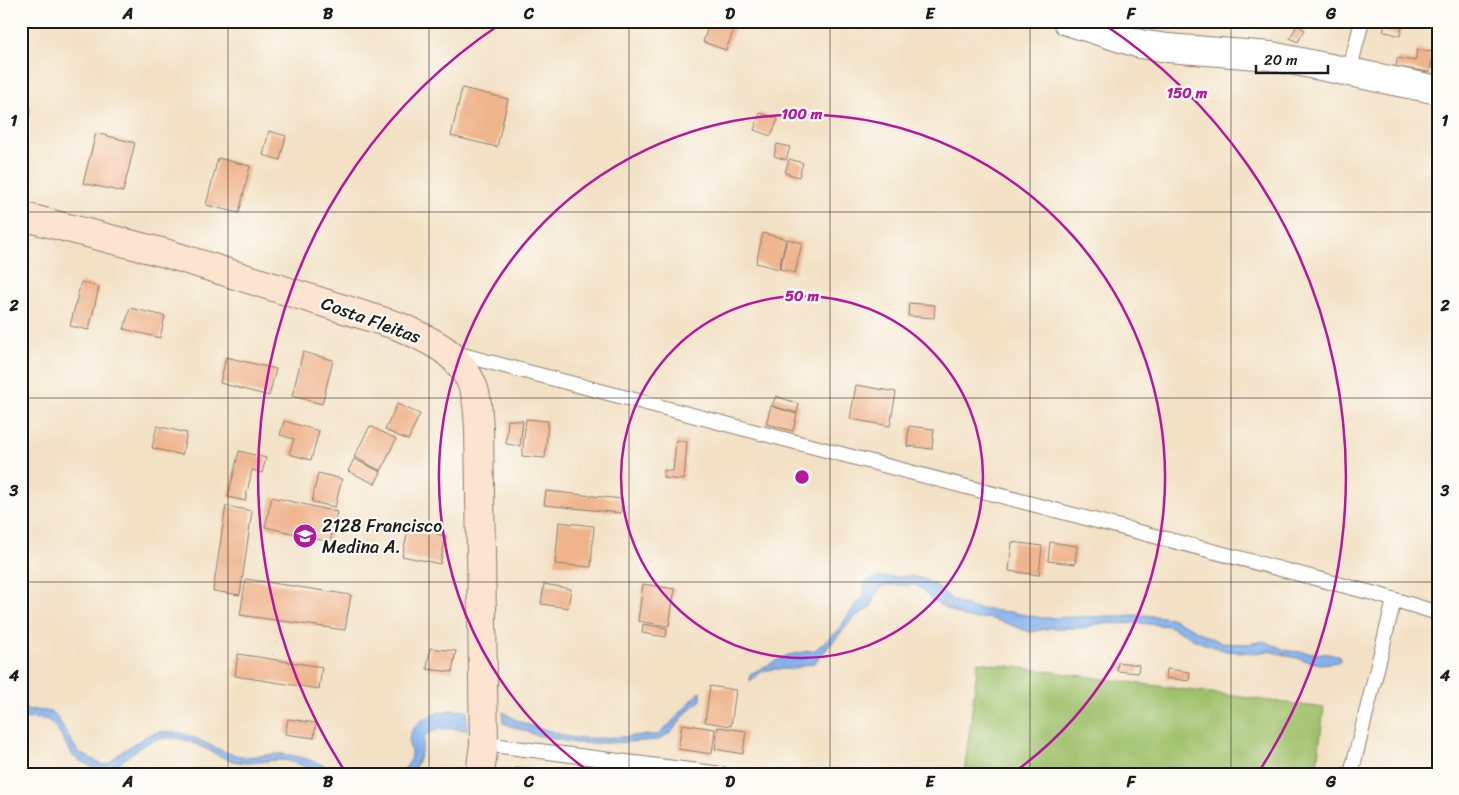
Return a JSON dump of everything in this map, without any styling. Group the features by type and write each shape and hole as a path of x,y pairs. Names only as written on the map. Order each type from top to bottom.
{"main road":[{"name":"Costa Fleitas","path":"21,216 165,254 380,320 423,337 447,351 465,371 475,390 479,428 484,744 480,774"}],"street":[{"path":"1067,21 1140,44 1271,56 1438,90"}],"lane":[{"path":"1349,72 1362,21"},
{"path":"447,351 1438,613"},
{"path":"1351,774 1394,600"},
{"path":"484,744 722,774"}],"green space":[{"path":"978,662 1324,708 1316,774 964,774"}],"water":[{"path":"910,576 923,579 937,586 951,599 971,608 1042,618 1144,615 1171,618 1222,643 1247,644 1264,641 1288,651 1339,655 1340,662 1320,664 1269,651 1253,653 1226,651 1197,641 1169,626 1140,623 1097,624 1084,628 1051,628 1030,632 988,618 975,619 963,617 933,601 923,590 915,585 889,585 881,587 874,597 871,607 855,617 814,663 791,669 763,671 750,681 750,674 788,655 815,650 838,631 855,605 863,597 864,584 880,577"},
{"path":"701,691 701,700 688,711 671,732 659,740 575,743 536,735 503,723 503,712 525,724 568,737 602,738 658,735"},
{"path":"21,709 46,711 55,714 78,752 103,765 109,763 145,737 155,733 177,732 235,755 246,757 275,754 290,755 347,774 328,774 283,760 254,763 234,761 192,742 174,738 165,738 147,743 102,773 74,757 54,725 46,719 21,718"},
{"path":"449,710 467,711 467,730 445,729 425,735 420,756 412,774 398,774 404,770 409,761 411,755 409,746 410,736 417,724 429,717"}],"building":[{"path":"710,21 717,21 735,27 726,50 703,42"},
{"path":"1386,21 1403,23 1400,36 1383,31"},
{"path":"1297,25 1305,30 1298,42 1290,38"},
{"path":"1417,50 1433,52 1430,72 1396,67 1397,58 1415,61"},
{"path":"462,88 508,99 497,147 451,136"},
{"path":"21,105 31,107 24,134 21,134"},
{"path":"760,113 778,119 771,136 754,130"},
{"path":"269,131 286,136 280,160 263,155"},
{"path":"96,133 135,143 123,192 83,183"},
{"path":"777,144 790,147 786,160 774,156"},
{"path":"218,158 250,166 239,213 206,205"},
{"path":"789,159 803,163 799,177 785,173"},
{"path":"763,233 786,239 779,269 756,263"},
{"path":"787,239 802,243 795,273 780,269"},
{"path":"81,282 99,287 89,330 70,326"},
{"path":"909,303 935,305 934,318 908,316"},
{"path":"130,308 165,316 160,338 124,329"},
{"path":"303,352 333,360 322,404 292,396"},
{"path":"226,357 276,369 269,396 220,383"},
{"path":"856,385 896,392 890,426 850,419"},
{"path":"776,396 799,404 797,413 772,406"},
{"path":"397,404 420,414 408,440 385,430"},
{"path":"771,406 797,414 793,431 766,424"},
{"path":"526,419 548,421 545,458 522,456"},
{"path":"508,420 523,421 520,446 506,444"},
{"path":"284,421 319,431 311,460 289,454 294,439 280,435"},
{"path":"157,426 187,433 182,455 152,448"},
{"path":"370,426 396,439 381,471 354,457"},
{"path":"909,426 934,429 932,449 907,446"},
{"path":"676,440 687,442 684,480 663,478 664,470 673,471"},
{"path":"239,451 266,458 262,473 252,470 245,501 228,497"},
{"path":"354,459 381,472 375,484 348,471"},
{"path":"318,473 342,479 335,507 312,502"},
{"path":"546,491 622,499 621,513 544,505"},
{"path":"272,497 337,512 330,542 265,527"},
{"path":"226,506 252,511 240,595 213,591"},
{"path":"420,521 438,525 436,534 446,536 440,564 402,556 409,527 418,529"},
{"path":"559,522 594,526 591,567 555,564"},
{"path":"1012,542 1042,546 1039,575 1009,571"},
{"path":"1050,542 1077,546 1075,564 1048,561"},
{"path":"246,579 351,595 345,630 240,615"},
{"path":"544,584 571,589 568,608 541,604"},
{"path":"643,584 675,589 669,626 638,621"},
{"path":"643,624 667,628 666,637 642,633"},
{"path":"430,648 456,651 452,672 427,669"},
{"path":"238,654 322,667 319,689 235,676"},
{"path":"1118,662 1139,665 1138,673 1117,671"},
{"path":"1167,669 1190,672 1189,681 1166,678"},
{"path":"710,686 736,690 731,726 705,722"},
{"path":"288,719 316,723 314,738 285,734"},
{"path":"682,724 715,729 712,754 678,749"},
{"path":"718,727 746,731 743,754 715,749"},
{"path":"516,768 543,773 543,774 515,774"}],"place":[{"name":"2128 Francisco Medina A.","path":"305,536"}]}
